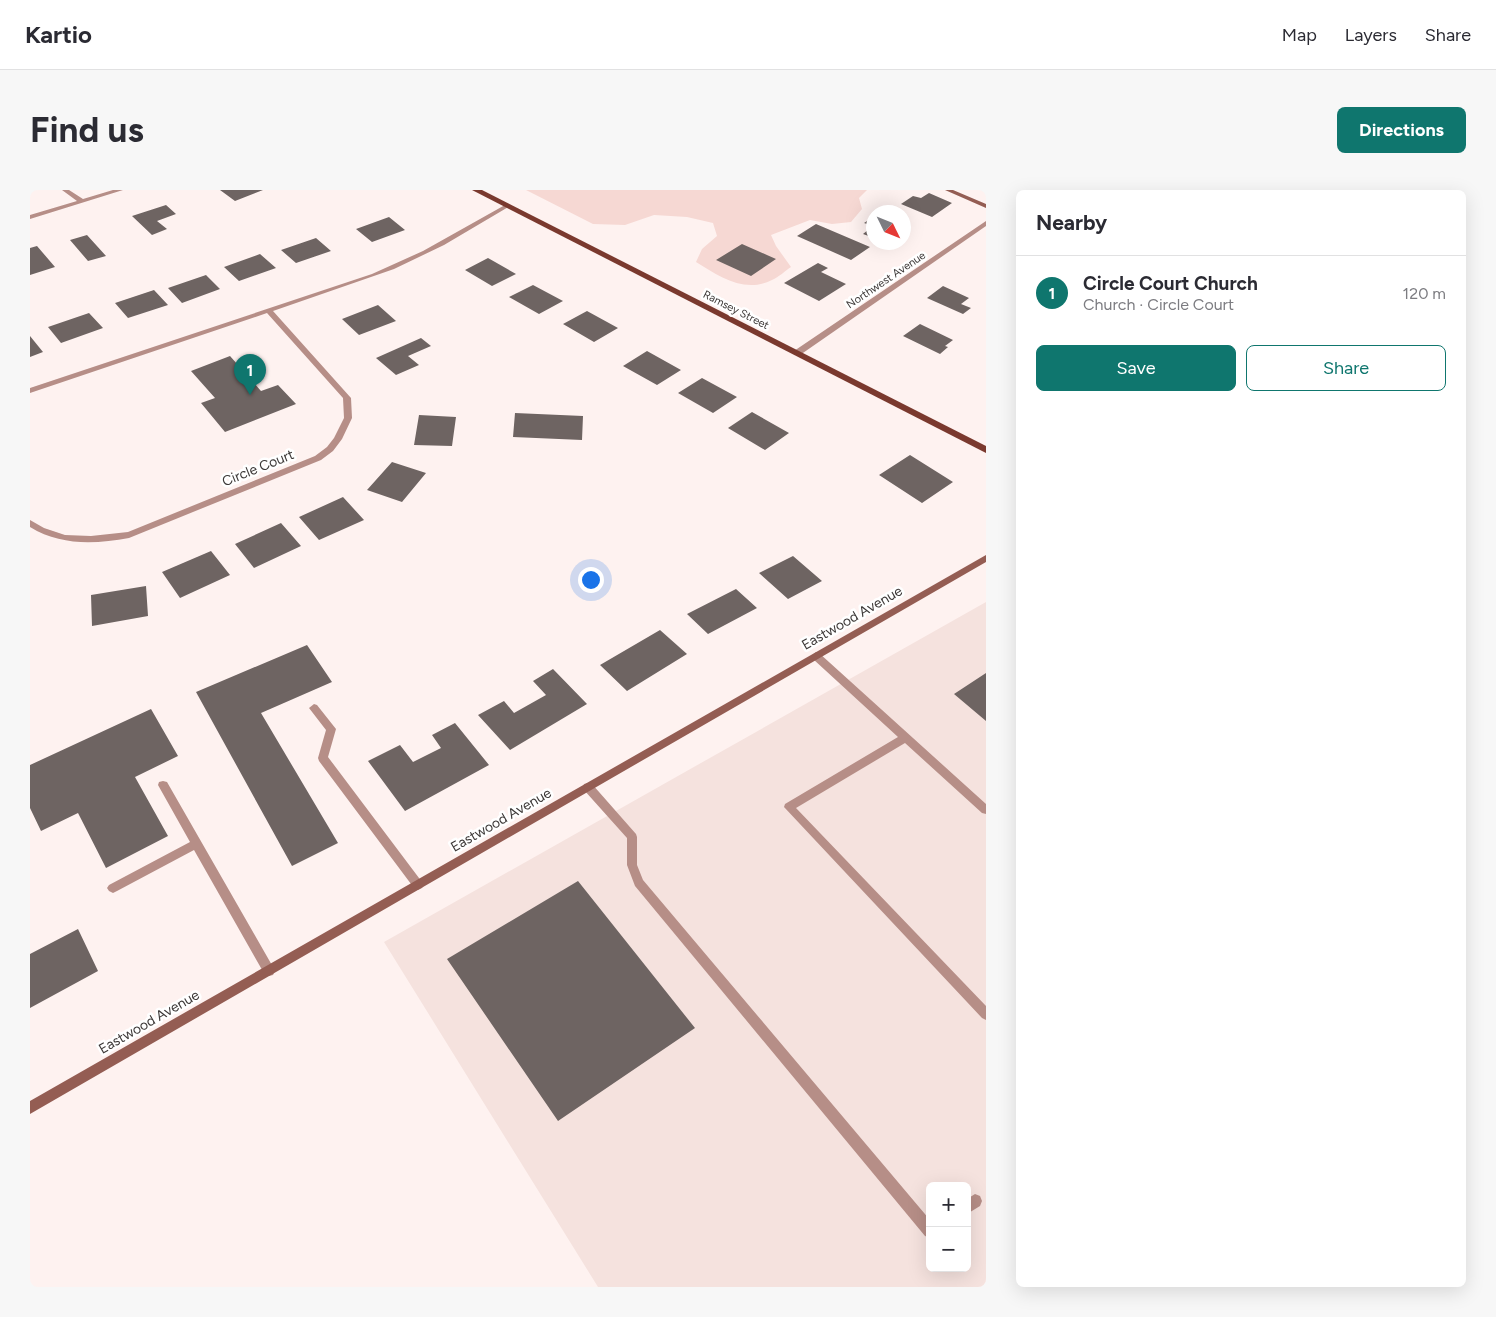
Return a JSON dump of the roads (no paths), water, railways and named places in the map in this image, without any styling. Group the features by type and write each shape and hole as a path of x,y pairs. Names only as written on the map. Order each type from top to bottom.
{"main road":[{"name":"Ramsey Street","path":"476,190 986,450"}],"street":[{"path":"65,190 82,201"},
{"path":"30,217 120,190"},
{"path":"948,190 986,206"},
{"path":"30,391 410,260 442,245 507,206"},
{"name":"Northwest Avenue","path":"796,353 986,223"},
{"name":"Circle Court","path":"30,523 41,530 73,539 110,538 129,534 301,466 318,458 330,449 338,439 348,418 347,398 268,310"},
{"name":"Eastwood Avenue","path":"30,1108 986,558"},
{"path":"816,656 986,810"},
{"path":"314,708 330,728 323,758 418,885"},
{"path":"906,737 789,807 986,1014"},
{"path":"163,785 268,971"},
{"path":"588,787 632,837 632,865 639,883 927,1227"},
{"path":"113,888 196,844"}],"place":[{"name":"Circle Court Church","path":"250,395"}]}
